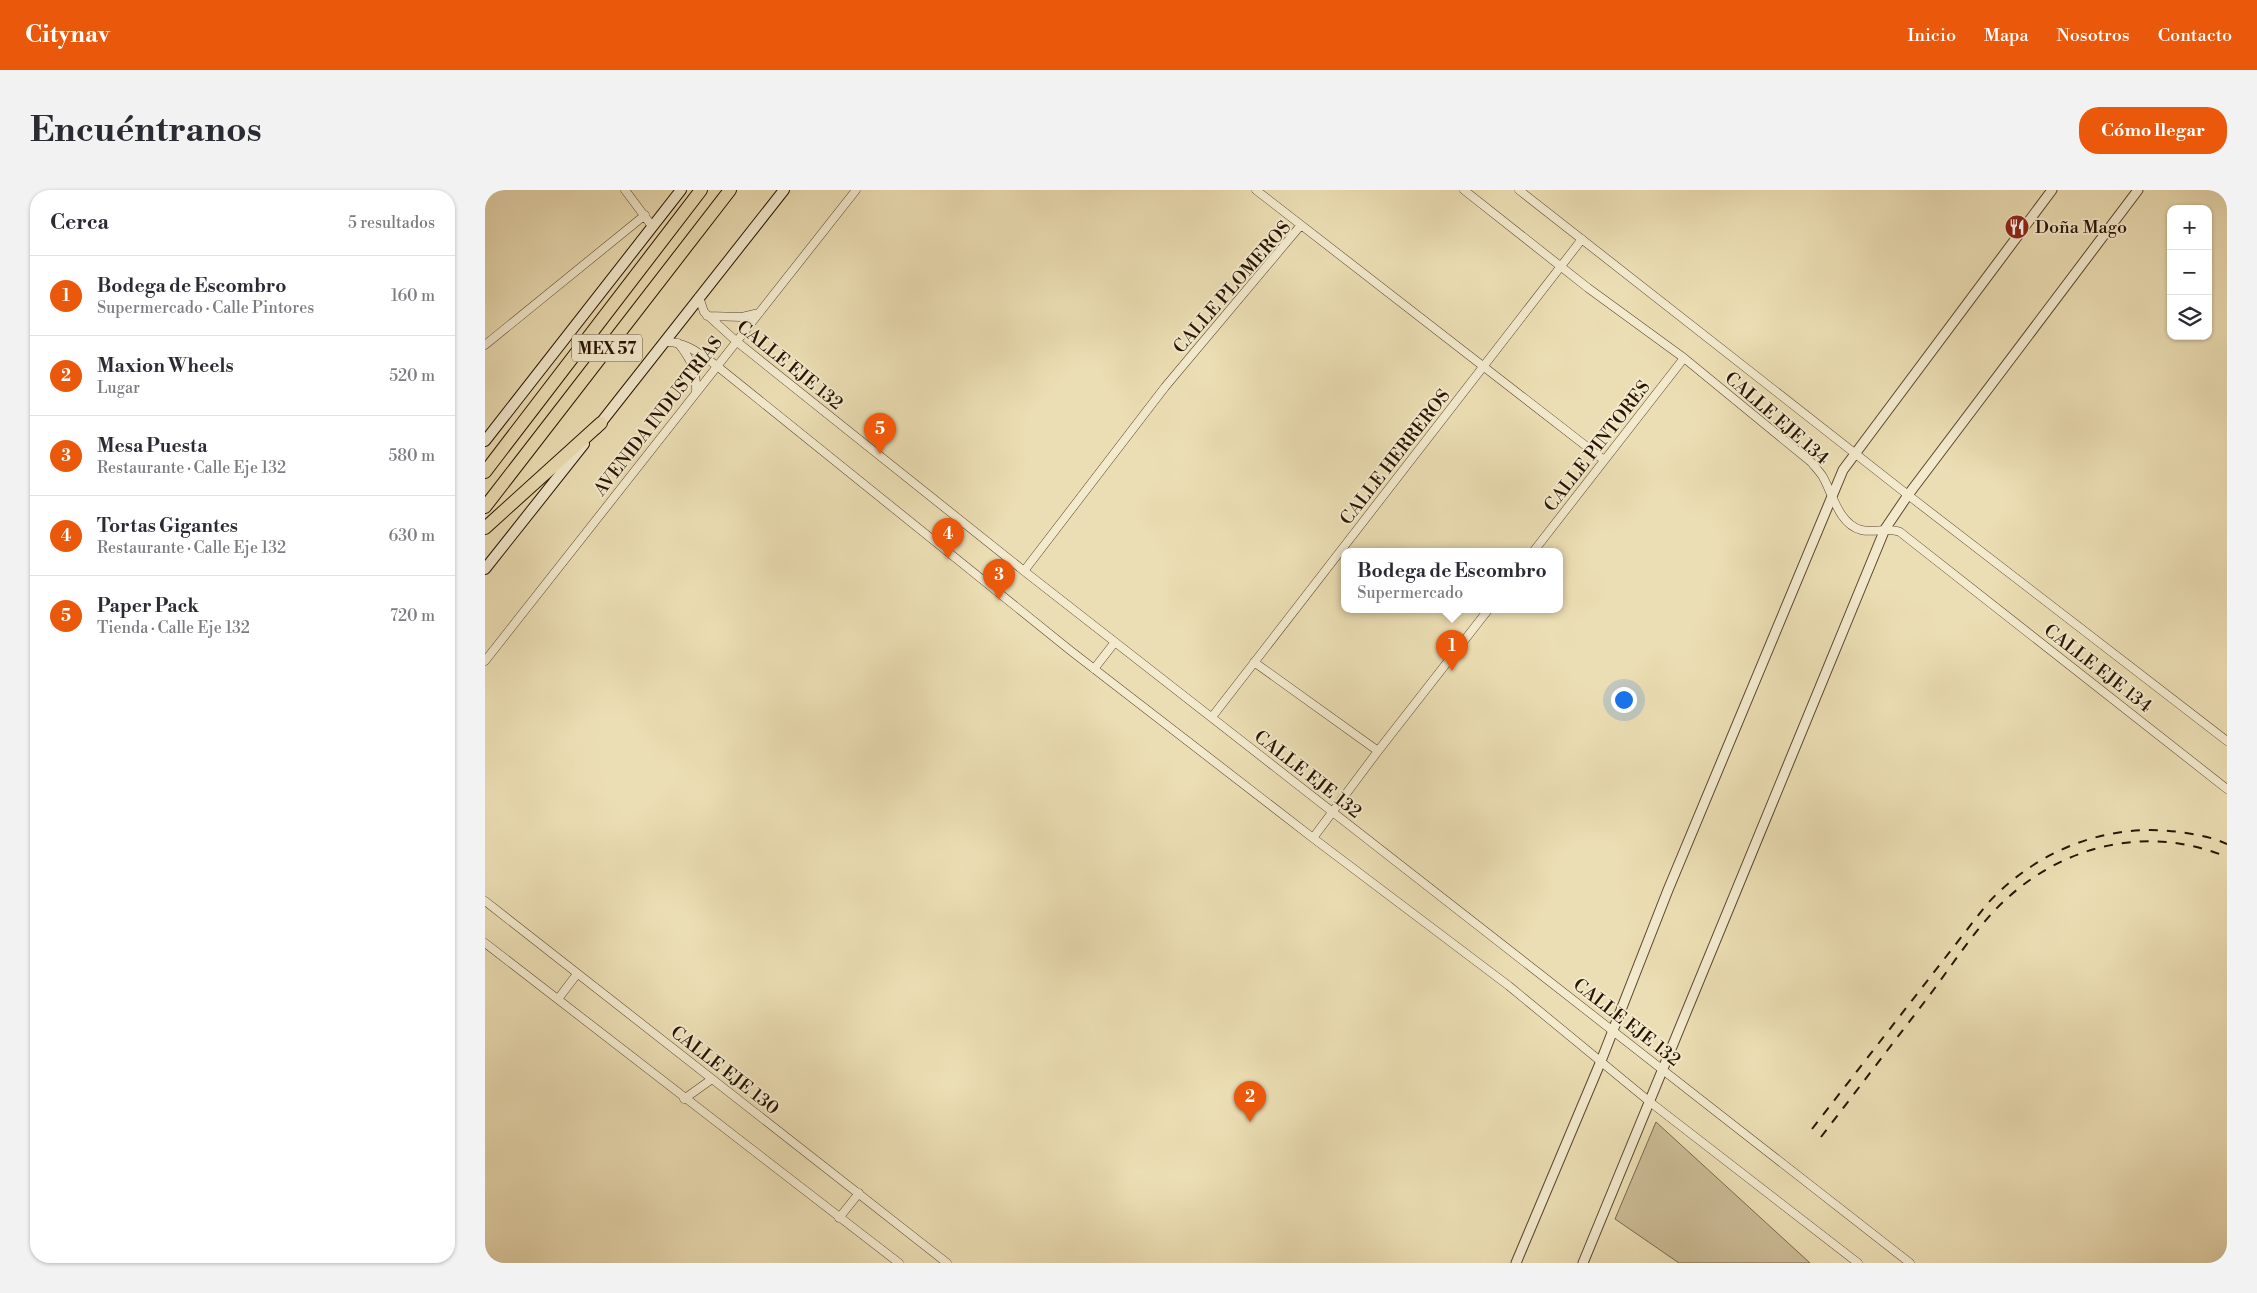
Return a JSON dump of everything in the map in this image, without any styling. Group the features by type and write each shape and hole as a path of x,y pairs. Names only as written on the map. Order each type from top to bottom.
{"highway":[{"name":"MEX 57","path":"485,472 701,190"},
{"name":"MEX 57","path":"485,507 730,190"},
{"path":"485,528 601,423"}],"main road":[{"path":"485,440 681,190"},
{"path":"485,569 784,190"}],"street":[{"path":"625,190 652,226"},
{"name":"AVENIDA INDUSTRIAS","path":"485,661 856,190"},
{"path":"1255,190 1301,225"},
{"name":"CALLE EJE 134","path":"1464,190 1561,266 1684,358 1811,462 1823,476 1831,496 1848,522 1863,531 1885,529 1900,532 2227,789"},
{"name":"CALLE EJE 134","path":"1519,190 1908,496 2227,741"},
{"path":"1516,1263 1601,1061 1672,881 1843,470 2052,190"},
{"path":"1583,1263 1885,529 2137,190"},
{"path":"485,345 645,215"},
{"name":"CALLE PLOMEROS","path":"1024,571 1165,387 1301,225 1604,460"},
{"name":"CALLE HERREROS","path":"1343,548 1581,239"},
{"name":"CALLE EJE 132","path":"699,297 707,316 736,341 1024,571 1910,1263"},
{"path":"707,316 742,317 759,313"},
{"path":"664,342 677,342 691,347 717,366 1094,669 1509,986 1650,1102 1858,1263"},
{"path":"677,342 688,356 695,370 696,392"},
{"name":"CALLE PINTORES","path":"1536,548 1684,358"},
{"name":"CALLE HERREROS","path":"1212,717 1341,550"},
{"path":"1313,838 1378,750 1486,613"},
{"path":"1094,669 1115,642"},
{"path":"1254,662 1378,750"},
{"name":"CALLE EJE 130","path":"485,901 947,1263"},
{"path":"485,943 684,1099 899,1263"},
{"path":"558,999 577,974"},
{"path":"684,1099 712,1079"},
{"path":"839,1218 859,1193"}],"shaded area":[{"path":"1656,1122 1810,1263 1679,1263 1615,1219"}],"railway":[{"path":"1812,1129 1987,904 2006,885 2027,869 2050,855 2074,844 2099,836 2125,832 2152,830 2179,832 2203,836 2227,844"},
{"path":"1821,1137 1978,929 2020,887 2046,870 2074,856 2104,847 2134,842 2165,842 2196,847 2227,857"}],"place":[{"name":"Doña Mago","path":"2017,227"},
{"name":"Paper Pack","path":"880,454"},
{"name":"Tortas Gigantes","path":"948,559"},
{"name":"Mesa Puesta","path":"999,600"},
{"name":"Bodega de Escombro","path":"1452,671"},
{"name":"Maxion Wheels","path":"1250,1122"}]}
